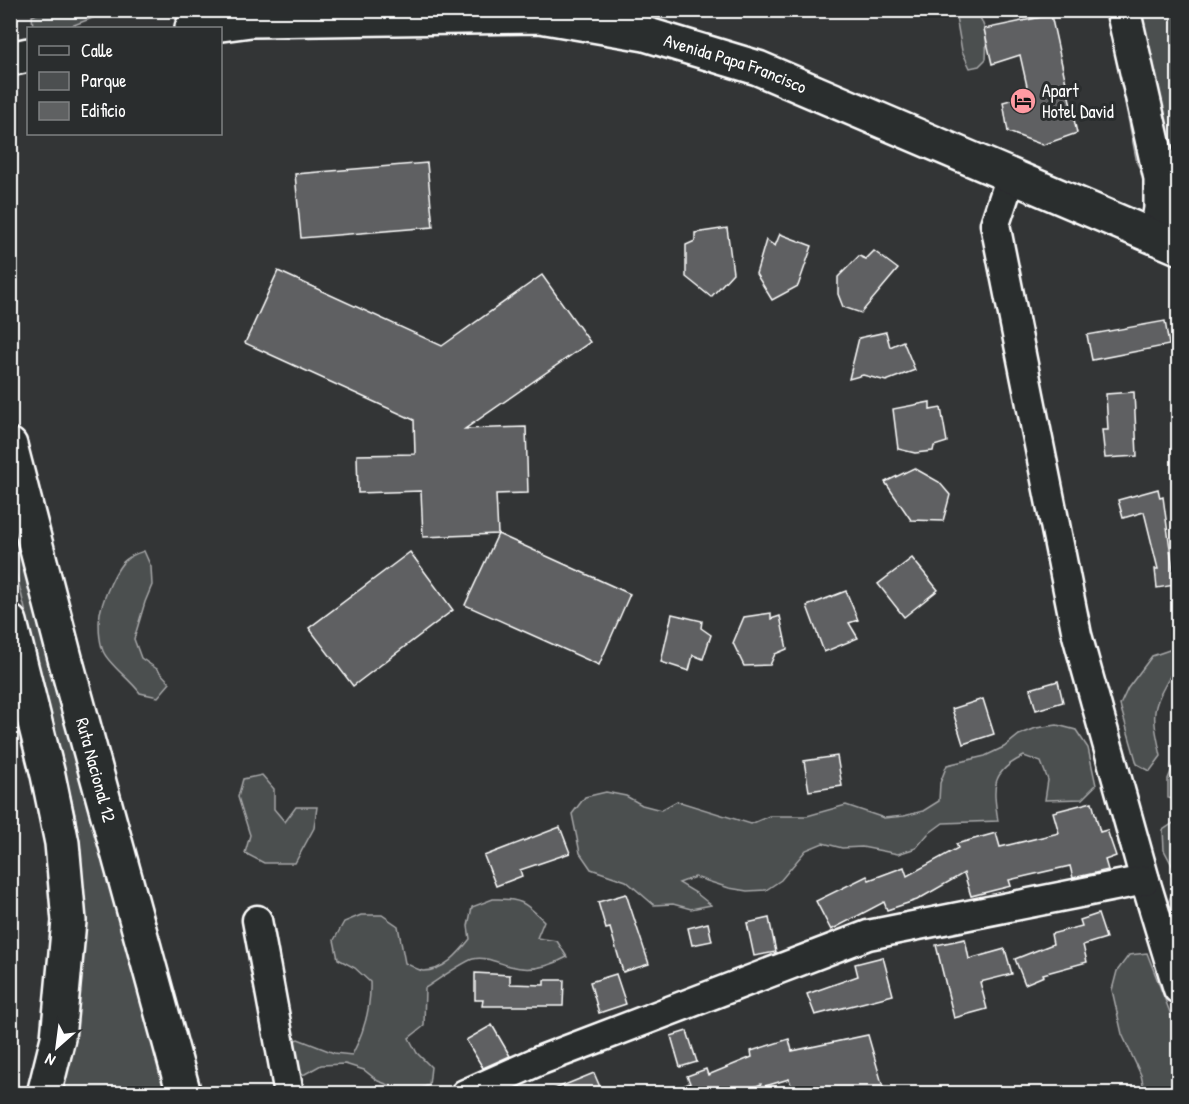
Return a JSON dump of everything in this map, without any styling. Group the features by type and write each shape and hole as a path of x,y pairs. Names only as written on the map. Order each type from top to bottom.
{"main road":[{"path":"1123,10 1161,178 1161,209 1168,242"},
{"name":"Avenida Papa Francisco","path":"199,27 250,20 540,16 645,34 758,68 1168,242"},
{"path":"10,59 27,55"},
{"name":"Ruta Nacional 12","path":"10,445 65,658 184,1094"},
{"path":"10,622 48,774 62,843 69,921 58,1038 44,1094"}],"street":[{"path":"1011,176 995,224 1077,635 1145,880 1179,989"},
{"path":"465,1094 541,1060 868,935 1145,880"},
{"path":"257,920 289,1094"}],"green space":[{"path":"46,10 111,10 69,27 33,27 32,16"},
{"path":"955,11 975,11 982,21 986,40 986,59 979,66 970,68 962,51"},
{"path":"1124,11 1178,11 1178,216 1155,199 1137,163 1121,82 1119,44"},
{"path":"10,486 167,1093 60,1093 82,937 76,818 11,552"},
{"path":"144,551 151,567 152,585 134,639 141,658 157,669 170,683 158,697 140,693 109,661 103,651 99,632 100,613 114,576 129,558"},
{"path":"1178,647 1178,668 1174,669 1157,702 1155,719 1161,756 1150,771 1137,764 1120,705 1128,688 1152,656"},
{"path":"1057,725 1076,730 1088,748 1096,785 1082,799 1045,800 1048,780 1041,762 1024,756 1005,768 996,782 995,799 998,821 943,823 928,834 916,848 898,854 862,847 842,848 823,843 806,850 781,880 766,890 747,891 729,888 695,877 679,883 711,905 691,909 673,904 654,905 626,881 591,869 580,853 572,814 585,797 606,792 626,796 642,805 661,810 677,801 751,824 769,816 807,816 846,805 884,818 904,816 923,811 939,801 940,783 947,765 985,756 1004,747 1019,735 1036,728"},
{"path":"1178,754 1178,800 1168,798 1168,779"},
{"path":"262,775 274,789 274,809 285,822 296,807 317,807 314,828 295,863 264,863 245,853 250,835 238,797 243,779"},
{"path":"1178,820 1178,908 1167,906 1174,888 1174,869 1164,850 1163,830"},
{"path":"493,899 510,899 532,909 544,921 537,938 557,941 567,957 547,966 533,968 518,968 487,959 473,959 425,988 424,1026 409,1038 417,1053 431,1067 429,1085 411,1093 378,1081 364,1070 345,1064 321,1065 305,1074 285,1077 279,1046 298,1039 334,1053 352,1055 360,1038 368,1010 370,982 355,968 338,959 334,940 344,922 361,915 382,915 398,926 405,963 423,971 431,970 450,961 470,939 468,926 472,907"},
{"path":"1147,953 1178,1033 1178,1093 1145,1093 1141,1075 1122,1034 1112,990 1117,971 1129,955"}],"building":[{"path":"1051,15 1077,133 1043,145 1008,132 1003,102 1029,95 1020,55 992,64 984,29"},
{"path":"427,163 433,227 301,238 295,174"},
{"path":"727,228 733,273 711,297 686,277 686,245 695,241 695,233"},
{"path":"780,234 812,246 798,286 772,300 756,274 766,240 775,246"},
{"path":"874,251 898,269 861,313 843,307 838,294 838,277 859,256 866,259"},
{"path":"278,271 442,346 542,275 590,342 465,429 526,427 528,493 496,494 498,534 423,537 421,491 358,493 357,455 415,454 414,420 245,343"},
{"path":"1165,321 1169,345 1092,360 1087,335"},
{"path":"886,332 890,347 903,341 915,370 886,381 863,375 849,379 859,338"},
{"path":"1134,392 1137,456 1105,458 1102,430 1108,430 1106,394"},
{"path":"930,402 930,410 941,408 947,442 934,446 933,451 915,453 898,449 893,409"},
{"path":"914,468 939,482 950,495 943,521 911,520 885,482"},
{"path":"1158,489 1160,498 1163,497 1175,585 1157,588 1155,569 1158,569 1144,512 1123,518 1118,500"},
{"path":"498,534 630,594 599,665 465,605"},
{"path":"410,552 453,610 353,686 309,628"},
{"path":"912,558 938,590 904,617 878,584"},
{"path":"846,591 858,620 849,623 858,638 824,652 807,606"},
{"path":"771,613 771,619 780,616 787,649 775,654 770,665 744,666 733,643 744,617"},
{"path":"672,614 702,621 701,628 711,635 703,659 693,655 689,671 661,662"},
{"path":"1058,681 1063,702 1036,710 1030,689"},
{"path":"983,699 994,734 963,744 952,709"},
{"path":"837,756 842,786 809,791 804,761"},
{"path":"1092,802 1100,832 1107,830 1116,856 1105,860 1108,870 1073,878 1070,866 1009,880 1011,886 971,896 964,873 917,900 887,910 884,902 831,930 816,901 867,876 869,880 904,867 907,876 958,848 956,844 996,833 1000,847 1059,833 1053,812"},
{"path":"560,827 570,853 520,870 522,876 496,886 484,856"},
{"path":"626,894 649,964 623,972 610,928 606,929 598,902"},
{"path":"1098,914 1106,938 1083,945 1087,962 1043,974 1044,976 1025,984 1015,959 1053,944 1051,934 1082,926 1080,920"},
{"path":"769,918 776,952 754,956 747,923"},
{"path":"708,923 712,941 692,945 688,928"},
{"path":"965,939 969,959 1005,949 1012,974 980,982 987,1009 954,1018 936,945"},
{"path":"883,957 893,995 815,1015 807,994 858,976 855,964"},
{"path":"475,973 510,975 510,984 544,985 544,980 564,980 563,1006 482,1006 483,1000 475,1000"},
{"path":"616,974 626,1004 599,1013 590,982"},
{"path":"492,1025 510,1056 483,1068 466,1040"},
{"path":"687,1031 697,1062 680,1067 671,1036"},
{"path":"868,1035 885,1094 794,1094 789,1079 762,1087 761,1084 739,1094 665,1094 690,1083 687,1076 706,1069 708,1075 752,1057 751,1051 789,1039 792,1051"},
{"path":"594,1073 603,1094 545,1094 545,1093"}],"place":[{"name":"Apart Hotel David","path":"1023,101"}]}
